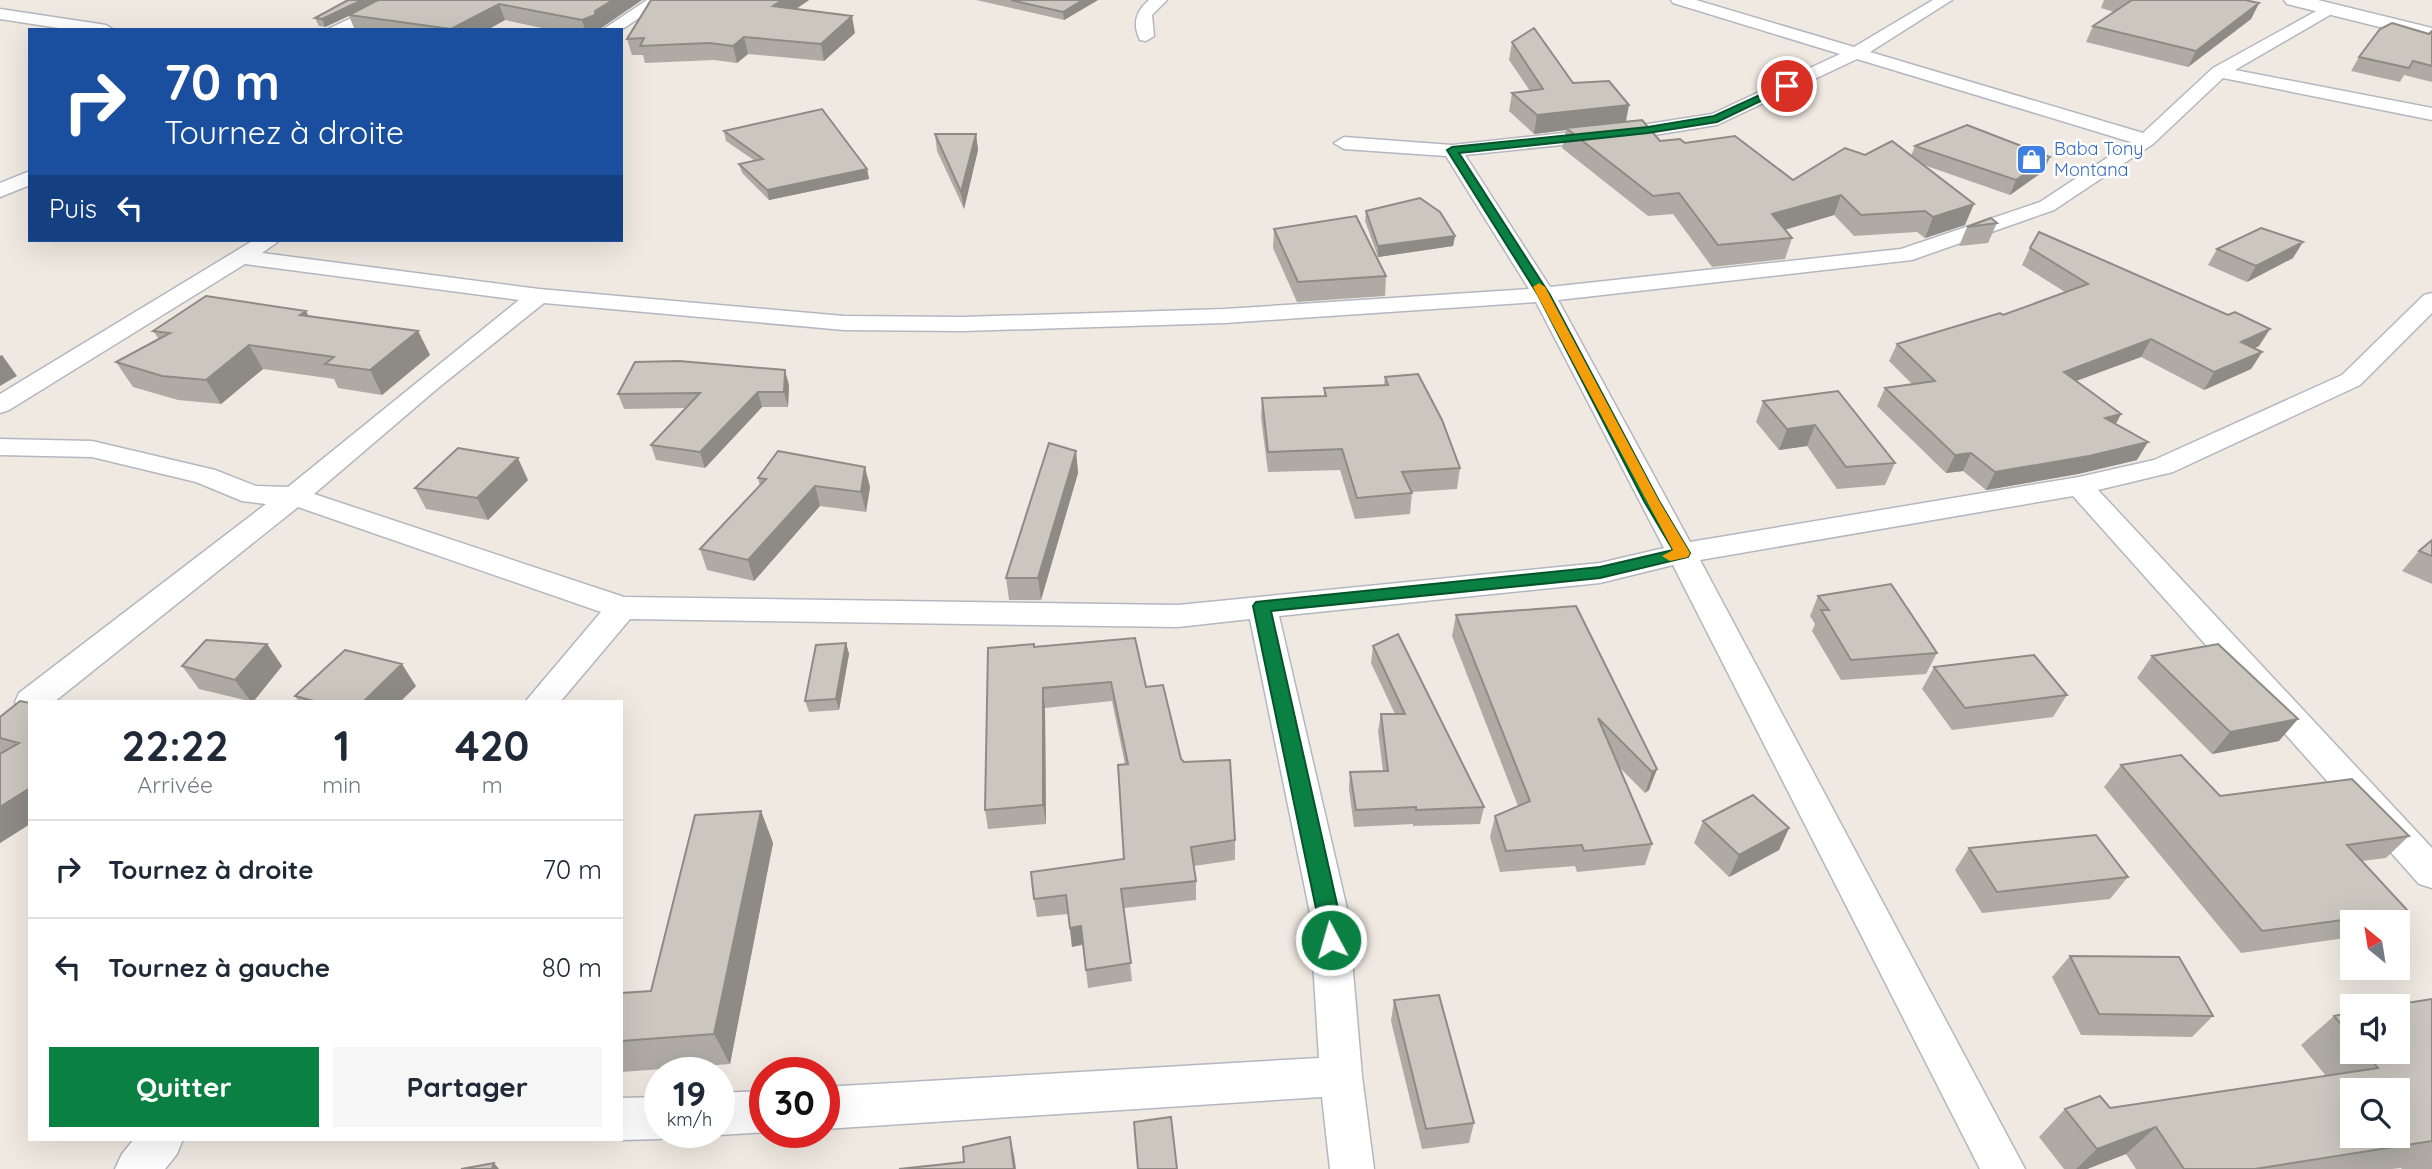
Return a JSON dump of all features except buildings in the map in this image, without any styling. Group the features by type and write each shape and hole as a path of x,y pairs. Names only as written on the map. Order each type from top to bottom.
{"street":[{"path":"342,28 401,0"},
{"path":"613,28 658,0"},
{"path":"1146,36 1141,21 1144,13 1159,0"},
{"path":"1679,0 2146,140"},
{"path":"1344,143 1452,150 1648,130 1717,119 1858,52 1944,0"},
{"path":"2294,0 2432,34"},
{"path":"240,257 539,296 844,323 963,324 1226,316 1544,295 1904,255 2047,206 2146,140 2220,72 2329,9"},
{"path":"0,14 93,28"},
{"path":"2220,72 2432,114"},
{"path":"1452,150 1544,295 1682,553 2003,1169"},
{"path":"10,188 28,178"},
{"path":"0,405 266,242"},
{"path":"34,700 293,496 539,296"},
{"path":"0,447 92,449 205,477 252,495 293,496 622,608 1178,616 1600,573 1682,553 2079,486 2163,466 2351,380 2432,300"},
{"path":"2079,486 2432,873"},
{"path":"1262,606 1329,913 1341,1076 1352,1169"},
{"path":"543,700 622,608"},
{"path":"840,1107 1341,1076"},
{"path":"623,1119 644,1118"},
{"path":"137,1169 160,1141"}],"slow traffic":[{"path":"1539,287 1682,553 1670,556"}],"place":[{"name":"Baba Tony Montana","path":"2031,159"}],"route":[{"path":"1331,940 1329,913 1262,606 1600,573 1682,553 1544,295 1452,150 1648,130 1717,119 1787,86"}]}
